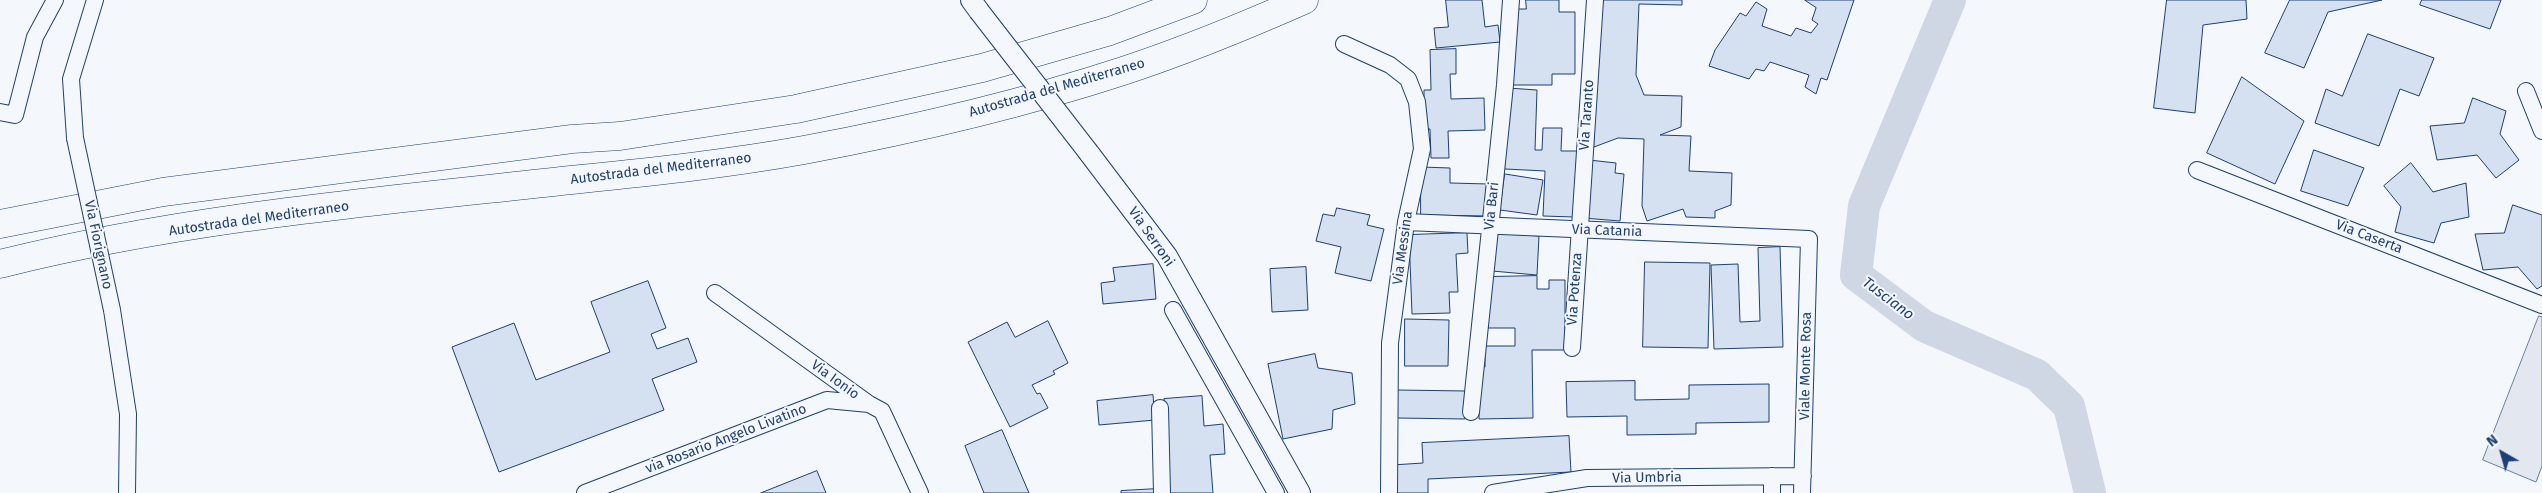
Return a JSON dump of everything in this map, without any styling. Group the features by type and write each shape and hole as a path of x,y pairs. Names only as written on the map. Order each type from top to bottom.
{"highway":[{"path":"0,224 163,192 572,139 620,136 796,108 982,68 1110,31 1193,0"},
{"name":"Autostrada del Mediterraneo","path":"0,264 46,252 274,214 678,168 804,150 992,109 1123,71 1251,23 1304,0"},
{"path":"0,271 46,252"}],"street":[{"path":"0,112 15,116 35,37 55,0"},
{"name":"Via Fiorignano","path":"95,0 71,79 75,138 112,310 128,414 127,493"},
{"name":"Via Bari","path":"1471,412 1505,85 1511,0"},
{"name":"Via Taranto","path":"1579,230 1594,0"},
{"name":"Via Serroni","path":"975,5 1167,256 1300,493"},
{"name":"Via Messina","path":"1344,44 1390,65 1408,79 1417,102 1422,149 1406,222 1390,343 1389,493"},
{"path":"2526,91 2542,131"},
{"name":"Via Caserta","path":"2197,170 2542,304"},
{"name":"Via Catania","path":"1406,222 1809,239"},
{"name":"Via Potenza","path":"1572,348 1579,230"},
{"name":"Viale Monte Rosa","path":"1802,493 1809,239"},
{"name":"Via Ionio","path":"715,294 869,404 882,411 920,493"},
{"path":"1173,310 1276,493"},
{"name":"via Rosario Angelo Livatino","path":"585,493 827,400 869,404"},
{"path":"1160,408 1162,493"},
{"name":"Via Umbria","path":"1493,493 1552,488 1586,478 1772,485 1803,476"}],"shaded area":[{"path":"2539,316 2542,317 2542,466 2536,482 2483,460"}],"building":[{"path":"1446,0 1482,0 1485,27 1498,25 1500,42 1436,48 1434,28 1448,27"},
{"path":"1526,0 1559,0 1559,12 1575,12 1575,74 1552,74 1552,85 1512,85 1512,9 1526,9"},
{"path":"1599,0 1682,0 1682,5 1639,4 1636,75 1644,95 1682,96 1681,127 1660,135 1691,136 1689,171 1732,173 1731,205 1715,211 1715,218 1686,217 1683,209 1647,221 1642,206 1644,139 1618,138 1594,147"},
{"path":"1805,0 1854,0 1827,80 1821,78 1816,94 1805,87 1809,75 1770,62 1764,71 1756,69 1749,79 1709,66 1715,50 1740,13 1746,16 1756,2 1767,9 1762,26 1791,36 1796,28 1811,33 1818,24 1812,20 1816,8"},
{"path":"2167,0 2246,0 2247,19 2203,25 2195,113 2154,108"},
{"path":"2290,0 2382,0 2328,12 2304,68 2265,53"},
{"path":"2422,0 2501,0 2490,29 2420,5"},
{"path":"2368,34 2434,58 2419,96 2400,89 2379,146 2315,123 2326,89 2342,96"},
{"path":"1456,49 1456,74 1450,74 1451,99 1484,98 1485,130 1448,131 1449,158 1431,158 1430,129 1424,129 1424,90 1431,90 1430,50"},
{"path":"2242,77 2304,121 2275,184 2207,153"},
{"path":"1508,88 1537,90 1535,150 1542,150 1543,128 1562,128 1561,151 1577,151 1574,217 1543,216 1545,171 1505,169"},
{"path":"2473,98 2506,111 2500,134 2519,160 2496,178 2477,155 2437,160 2430,126 2464,123"},
{"path":"2314,150 2364,168 2348,206 2301,191"},
{"path":"1589,160 1616,163 1615,173 1624,174 1620,221 1583,218"},
{"path":"2411,163 2433,192 2466,183 2469,217 2441,223 2434,243 2395,232 2401,207 2384,186"},
{"path":"1421,167 1450,168 1450,183 1489,184 1488,216 1421,215"},
{"path":"1505,174 1543,180 1537,215 1500,210"},
{"path":"2513,205 2542,215 2542,286 2537,289 2518,267 2483,270 2475,234 2504,233"},
{"path":"1337,208 1370,215 1367,225 1384,229 1371,281 1335,273 1341,247 1316,241 1323,214 1334,216"},
{"path":"1467,233 1468,253 1456,254 1458,292 1449,292 1450,313 1412,314 1409,235"},
{"path":"1495,233 1539,236 1537,275 1492,271"},
{"path":"1780,247 1783,347 1714,349 1711,265 1738,264 1740,322 1760,321 1758,248"},
{"path":"1645,262 1710,263 1708,348 1643,347"},
{"path":"1153,264 1156,299 1103,304 1101,283 1115,281 1113,268"},
{"path":"1306,267 1308,310 1272,312 1270,269"},
{"path":"1537,276 1537,289 1549,289 1549,280 1565,280 1565,350 1532,350 1533,418 1479,419 1479,367 1485,367 1485,346 1515,346 1515,328 1488,328 1488,277"},
{"path":"648,281 666,328 651,334 657,349 688,338 697,362 652,379 664,410 499,472 452,347 514,323 536,380 610,352 591,302"},
{"path":"1405,319 1449,320 1448,366 1405,366"},
{"path":"1048,321 1068,363 1053,371 1055,374 1032,385 1037,394 1040,393 1048,408 1010,427 968,342 1007,322 1015,337"},
{"path":"1315,354 1318,368 1352,373 1355,404 1333,410 1332,429 1283,439 1268,364"},
{"path":"1635,381 1635,400 1689,399 1689,385 1769,384 1769,422 1696,423 1696,434 1627,435 1627,416 1567,417 1566,382"},
{"path":"1397,390 1466,391 1465,419 1397,418"},
{"path":"1153,395 1155,420 1099,425 1097,401"},
{"path":"1202,396 1204,426 1223,424 1225,454 1210,455 1213,493 1168,493 1164,399"},
{"path":"1002,430 1029,493 984,493 965,446"},
{"path":"1569,436 1571,472 1428,479 1428,493 1394,493 1392,465 1423,463 1422,443"},
{"path":"817,471 826,493 761,493"},
{"path":"1157,489 1157,493 1121,493 1121,491"}],"waterway":[{"name":"Tusciano","path":"1950,0 1864,206 1856,275 1924,326 2037,375 2069,406 2090,493"}]}
